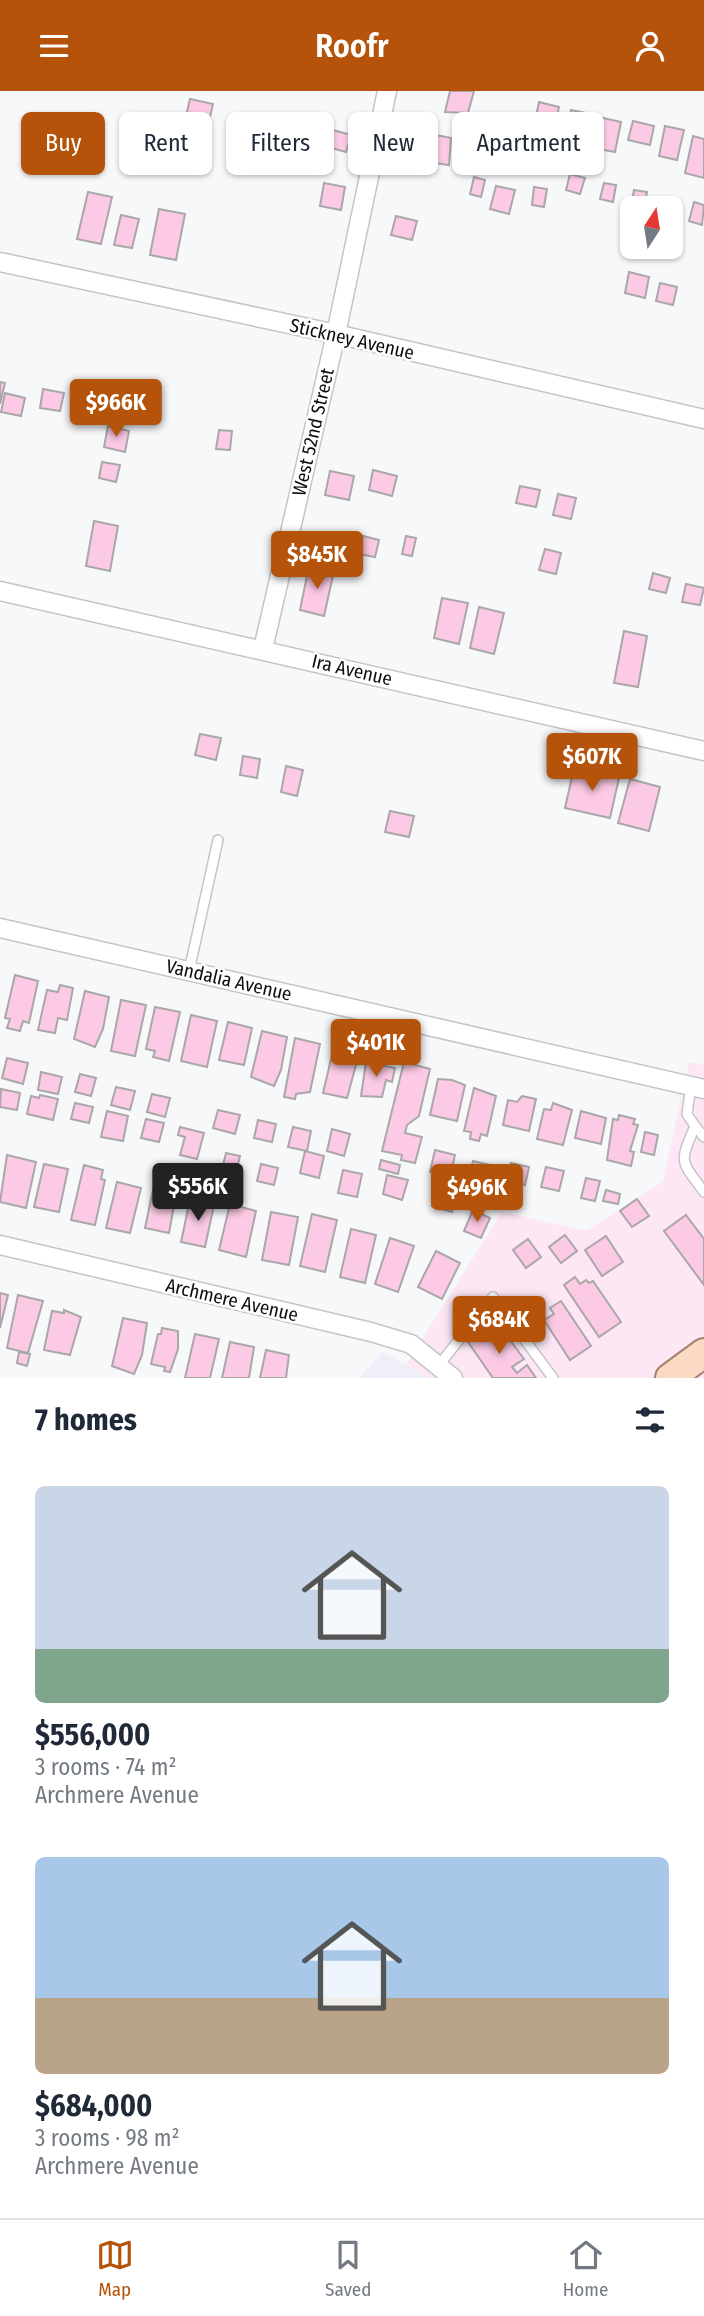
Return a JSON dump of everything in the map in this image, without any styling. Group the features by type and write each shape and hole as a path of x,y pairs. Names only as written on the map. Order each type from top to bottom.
{"main road":[{"path":"670,1378 704,1353"}],"street":[{"name":"West 52nd Street","path":"263,649 336,334 387,91"},
{"name":"Stickney Avenue","path":"0,262 336,334 704,419"},
{"name":"Ira Avenue","path":"0,590 704,751"},
{"name":"Vandalia Avenue","path":"0,928 698,1087"},
{"name":"Archmere Avenue","path":"0,1245 371,1332 411,1344 453,1378"}],"lane":[{"path":"189,971 218,840"},
{"path":"698,1087 687,1114 704,1137"},
{"path":"695,1126 683,1156 684,1164 704,1192"},
{"path":"439,1365 493,1297 554,1378"}],"shaded area":[{"path":"689,1062 704,1065 704,1378 426,1378 406,1365 502,1212 587,1231 663,1181"},
{"path":"383,1352 422,1374 426,1378 359,1378"}],"building":[{"path":"450,91 474,91 468,112 445,112"},
{"path":"190,99 213,104 211,112 187,112"},
{"path":"539,102 559,107 558,112 537,112"},
{"path":"604,118 621,122 615,152 604,150"},
{"path":"633,121 654,126 650,145 628,140"},
{"path":"665,126 684,130 677,160 659,156"},
{"path":"334,130 348,134 346,152 334,149"},
{"path":"438,135 451,138 449,165 438,164"},
{"path":"693,136 704,139 704,178 685,173"},
{"path":"570,175 585,178 580,194 566,190"},
{"path":"474,177 485,180 481,197 470,194"},
{"path":"324,183 345,187 341,210 320,206"},
{"path":"604,183 616,185 613,202 600,199"},
{"path":"496,186 515,190 509,214 490,209"},
{"path":"534,187 547,189 544,207 532,205"},
{"path":"634,190 647,192 646,196 633,196"},
{"path":"88,192 112,197 101,244 77,239"},
{"path":"694,202 704,205 702,225 689,221"},
{"path":"159,209 185,214 176,260 150,255"},
{"path":"121,215 139,219 132,248 114,245"},
{"path":"396,216 417,221 412,240 391,235"},
{"path":"629,272 649,277 645,298 625,293"},
{"path":"660,283 677,287 673,305 656,301"},
{"path":"0,382 5,383 0,404"},
{"path":"43,389 64,393 60,411 40,408"},
{"path":"5,393 25,398 21,416 1,412"},
{"path":"77,398 96,402 91,422 72,418"},
{"path":"108,426 129,431 125,452 104,447"},
{"path":"219,430 232,431 230,450 216,449"},
{"path":"102,462 120,465 116,482 99,478"},
{"path":"373,470 397,476 392,496 369,490"},
{"path":"330,471 354,476 349,500 325,495"},
{"path":"520,486 540,490 536,507 516,503"},
{"path":"558,494 576,498 571,519 553,515"},
{"path":"94,521 118,526 110,571 86,566"},
{"path":"363,536 379,540 375,557 359,554"},
{"path":"406,536 416,538 412,556 402,554"},
{"path":"545,549 561,553 556,574 539,570"},
{"path":"309,566 334,571 324,616 300,610"},
{"path":"653,573 670,578 666,593 649,589"},
{"path":"686,584 704,588 700,605 682,602"},
{"path":"442,598 468,603 459,644 434,638"},
{"path":"479,607 504,613 494,654 470,648"},
{"path":"624,631 647,636 638,687 614,683"},
{"path":"200,734 221,738 216,760 195,755"},
{"path":"243,756 260,759 257,778 240,775"},
{"path":"286,766 303,770 297,796 281,792"},
{"path":"574,768 619,778 610,818 565,808"},
{"path":"630,779 660,787 649,831 618,823"},
{"path":"390,811 414,816 409,837 385,832"},
{"path":"15,975 38,981 29,1023 23,1021 20,1031 7,1028 10,1019 5,1018"},
{"path":"60,985 73,988 67,1020 58,1018 55,1033 38,1030 47,990 58,992"},
{"path":"85,991 109,997 103,1029 95,1047 74,1039"},
{"path":"121,1000 146,1005 135,1056 111,1051"},
{"path":"155,1007 180,1012 169,1061 153,1057 155,1051 146,1049"},
{"path":"191,1015 217,1021 207,1067 181,1061"},
{"path":"228,1022 252,1028 244,1065 219,1060"},
{"path":"262,1031 287,1037 281,1070 274,1086 251,1077"},
{"path":"295,1038 320,1044 310,1092 296,1094 295,1099 284,1097"},
{"path":"343,1051 348,1056 349,1052 359,1054 347,1098 323,1093 332,1055 341,1057"},
{"path":"7,1058 28,1063 23,1084 2,1078"},
{"path":"366,1062 395,1068 392,1082 386,1080 382,1097 361,1096"},
{"path":"404,1062 430,1069 419,1116 407,1125 405,1133 422,1137 415,1163 401,1160 402,1155 382,1151"},
{"path":"41,1072 62,1077 58,1094 38,1090"},
{"path":"80,1074 96,1078 91,1096 75,1092"},
{"path":"438,1079 465,1085 457,1121 430,1115"},
{"path":"116,1087 135,1091 130,1110 111,1105"},
{"path":"474,1088 496,1096 487,1136 481,1134 479,1141 470,1139 471,1132 464,1131"},
{"path":"1,1089 20,1093 17,1110 0,1107"},
{"path":"152,1094 170,1098 165,1117 147,1112"},
{"path":"40,1095 58,1099 53,1120 27,1114 31,1096 39,1098"},
{"path":"522,1096 536,1099 529,1131 503,1125 508,1100 517,1102"},
{"path":"75,1103 93,1107 89,1123 71,1119"},
{"path":"553,1103 572,1110 563,1145 537,1139 544,1109 551,1110"},
{"path":"218,1110 240,1115 235,1134 213,1128"},
{"path":"107,1111 128,1116 123,1141 101,1137"},
{"path":"581,1111 606,1118 601,1144 575,1138"},
{"path":"619,1115 635,1119 633,1124 638,1125 630,1151 634,1152 631,1166 607,1160 613,1119 618,1120"},
{"path":"146,1119 164,1123 159,1142 141,1138"},
{"path":"258,1120 276,1124 272,1142 254,1138"},
{"path":"180,1127 204,1133 197,1159 180,1155 185,1137 178,1135"},
{"path":"293,1127 311,1131 307,1151 288,1147"},
{"path":"332,1129 350,1134 344,1156 327,1151"},
{"path":"645,1132 658,1135 654,1155 641,1152"},
{"path":"435,1150 455,1155 450,1177 430,1172"},
{"path":"305,1151 324,1156 319,1178 300,1173"},
{"path":"226,1153 240,1156 235,1176 221,1173"},
{"path":"7,1155 36,1162 26,1208 0,1202"},
{"path":"381,1160 400,1165 398,1174 379,1169"},
{"path":"473,1161 490,1165 485,1184 469,1180"},
{"path":"511,1163 529,1167 525,1185 506,1181"},
{"path":"44,1164 68,1169 59,1212 34,1207"},
{"path":"261,1164 278,1168 274,1185 257,1181"},
{"path":"84,1165 103,1170 101,1179 105,1180 95,1225 71,1220"},
{"path":"546,1167 564,1171 559,1191 541,1187"},
{"path":"343,1170 362,1174 357,1197 338,1193"},
{"path":"387,1175 408,1180 402,1200 383,1194"},
{"path":"586,1178 600,1181 595,1201 581,1198"},
{"path":"117,1182 141,1188 130,1233 106,1228"},
{"path":"439,1187 458,1193 452,1212 432,1206"},
{"path":"153,1190 176,1194 169,1233 145,1228"},
{"path":"606,1190 620,1194 618,1204 603,1201"},
{"path":"637,1199 649,1216 632,1227 620,1211"},
{"path":"190,1200 214,1205 205,1247 181,1242"},
{"path":"230,1204 256,1211 246,1257 219,1250"},
{"path":"473,1210 490,1218 481,1238 464,1231"},
{"path":"271,1212 298,1217 289,1265 262,1260"},
{"path":"312,1214 337,1220 325,1272 300,1266"},
{"path":"686,1215 704,1239 704,1285 664,1231"},
{"path":"351,1229 376,1235 365,1283 340,1277"},
{"path":"565,1235 577,1251 561,1263 549,1247"},
{"path":"606,1236 623,1262 602,1276 585,1250"},
{"path":"390,1238 414,1246 398,1292 375,1284"},
{"path":"528,1239 541,1257 526,1268 513,1250"},
{"path":"436,1251 460,1263 442,1299 418,1287"},
{"path":"575,1277 580,1284 586,1280 589,1283 593,1281 621,1322 599,1337 564,1285"},
{"path":"0,1293 8,1295 0,1328"},
{"path":"18,1295 43,1301 28,1353 7,1348"},
{"path":"561,1301 591,1346 570,1360 544,1320 554,1314 550,1308"},
{"path":"64,1310 81,1317 70,1355 44,1350 52,1311 64,1313"},
{"path":"123,1318 147,1323 142,1355 134,1374 112,1366"},
{"path":"489,1327 496,1337 504,1332 524,1359 512,1367 517,1373 527,1365 536,1378 493,1378 468,1342"},
{"path":"162,1328 178,1331 178,1349 170,1372 164,1371 165,1367 151,1364"},
{"path":"195,1334 219,1339 210,1378 185,1378"},
{"path":"230,1342 254,1347 249,1378 222,1378"},
{"path":"266,1350 289,1355 286,1378 260,1378"},
{"path":"19,1352 30,1354 27,1366 17,1363"}]}
